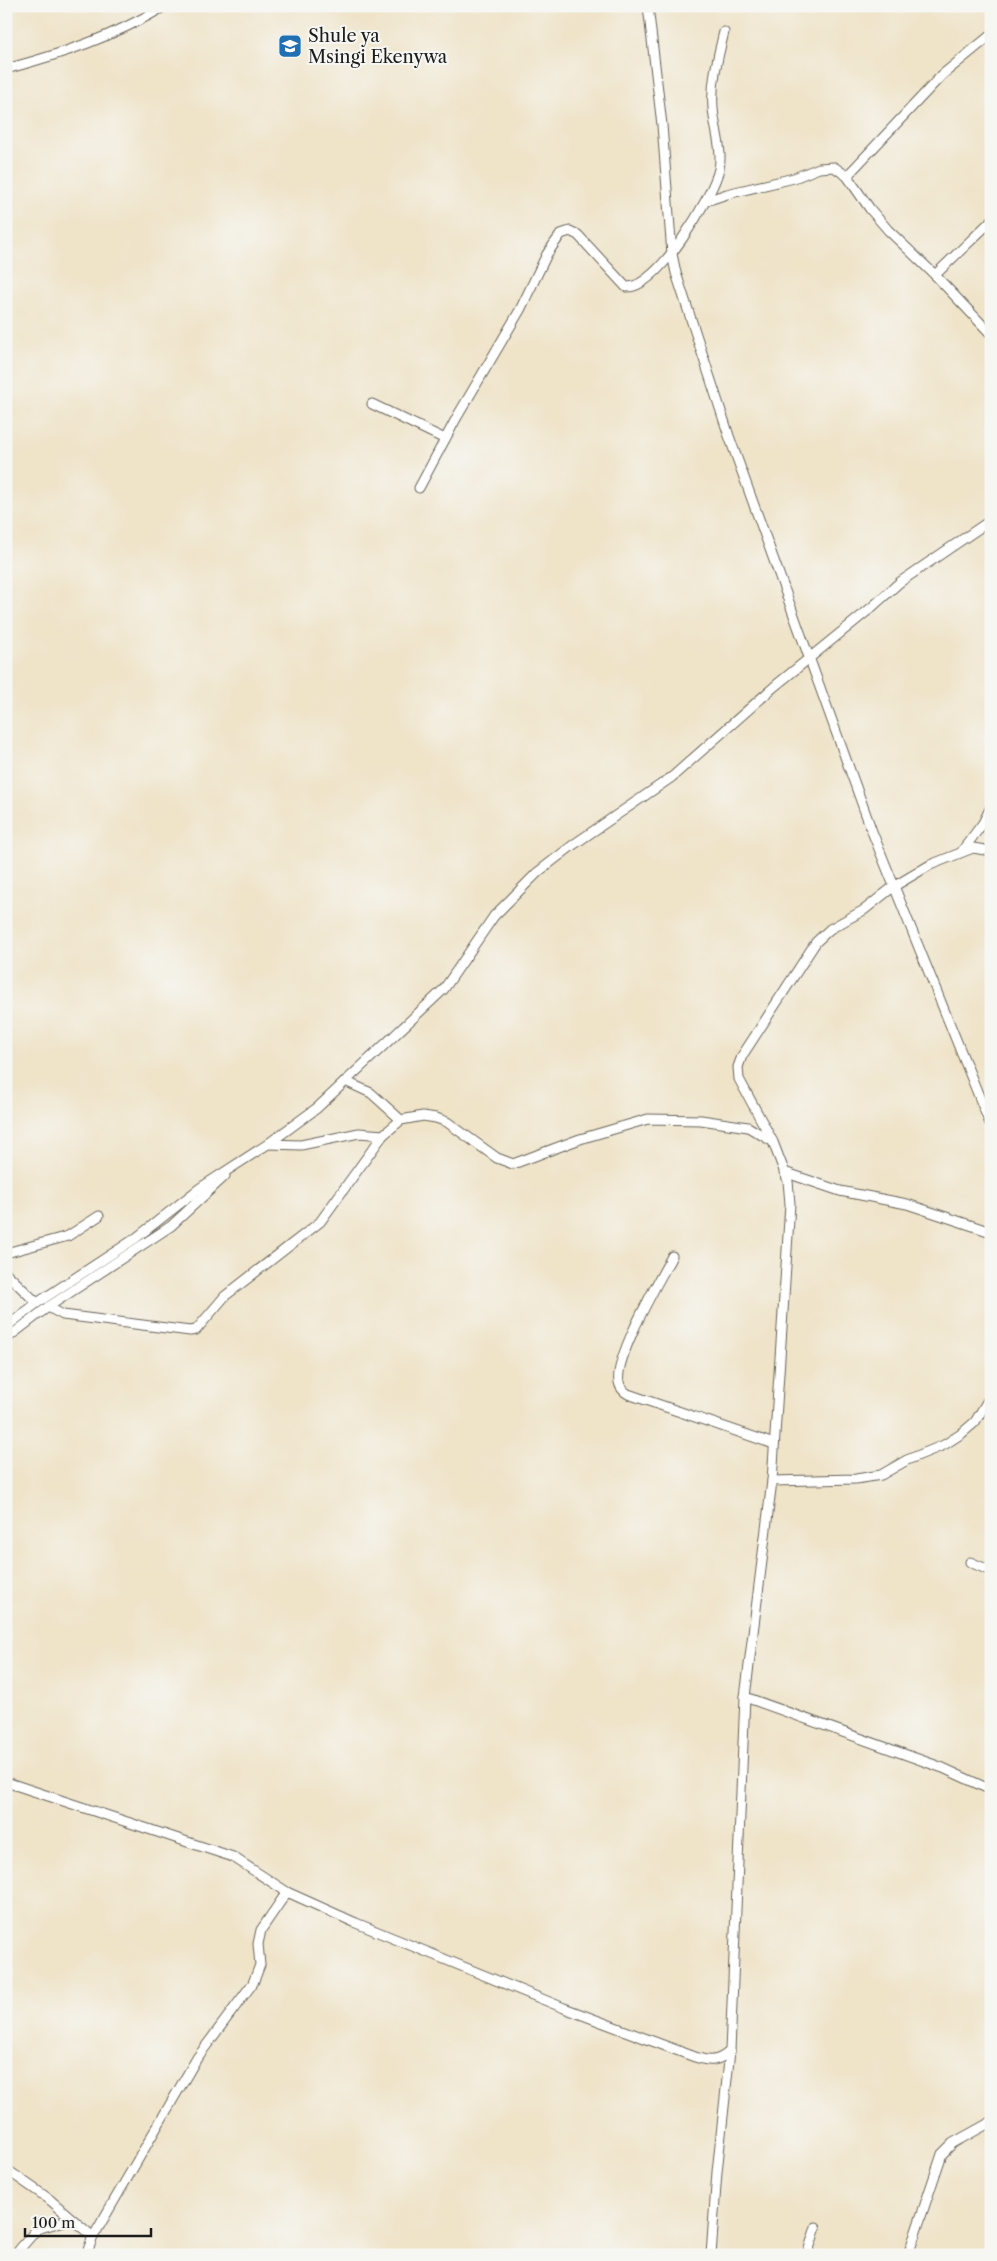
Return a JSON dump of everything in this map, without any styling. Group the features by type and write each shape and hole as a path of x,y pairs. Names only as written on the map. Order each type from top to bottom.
{"street":[{"path":"6,69 96,41 138,22 164,6"},
{"path":"648,6 662,125 672,254 676,273 729,436 809,660 893,887 959,1044 991,1126"},
{"path":"419,488 444,440 515,318 547,254 562,234 570,231 578,236 626,287 637,286 654,274 672,254 706,201 720,166 712,93 724,32"},
{"path":"847,176 942,75 991,35"},
{"path":"706,201 794,178 819,168 834,167 847,176 870,209 888,230 991,334"},
{"path":"934,275 991,221"},
{"path":"372,404 444,440"},
{"path":"6,1327 37,1303 136,1238 200,1188 268,1144 317,1108 444,989 494,916 520,889 573,845 672,777 900,582 991,520"},
{"path":"962,852 983,824 991,807"},
{"path":"711,2255 717,2172 730,2051 745,1696 772,1481 790,1204 790,1192 773,1142 739,1079 738,1067 742,1056 816,942 830,929 864,910 893,887 930,865 962,852 979,848 991,851"},
{"path":"345,1082 371,1093 401,1120"},
{"path":"48,1307 63,1315 190,1331 196,1330 225,1296 320,1222 383,1135 401,1120 423,1116 447,1122 497,1158 513,1164 580,1139 648,1119 701,1120 748,1127 773,1142"},
{"path":"268,1144 301,1144 359,1133 383,1135"},
{"path":"6,1339 48,1307 170,1226 201,1200 239,1161"},
{"path":"784,1172 840,1191 907,1204 991,1232"},
{"path":"6,1253 68,1236 99,1216"},
{"path":"672,1256 627,1343 619,1376 621,1387 628,1394 774,1444"},
{"path":"6,1273 37,1303"},
{"path":"772,1481 856,1479 881,1475 907,1460 944,1445 961,1434 975,1422 991,1395"},
{"path":"970,1562 991,1571"},
{"path":"745,1696 944,1768 991,1790"},
{"path":"6,1782 225,1854 287,1892 356,1922 525,1992 695,2057 714,2061 721,2059 730,2051"},
{"path":"86,2255 93,2237 197,2058 253,1982 260,1965 258,1944 261,1930 287,1892"},
{"path":"908,2255 942,2154 953,2143 991,2122"},
{"path":"6,2168 49,2199 93,2237"},
{"path":"19,2250 37,2229 71,2219"},
{"path":"807,2255 816,2227"}],"place":[{"name":"Shule ya Msingi Ekenywa","path":"290,46"}]}
